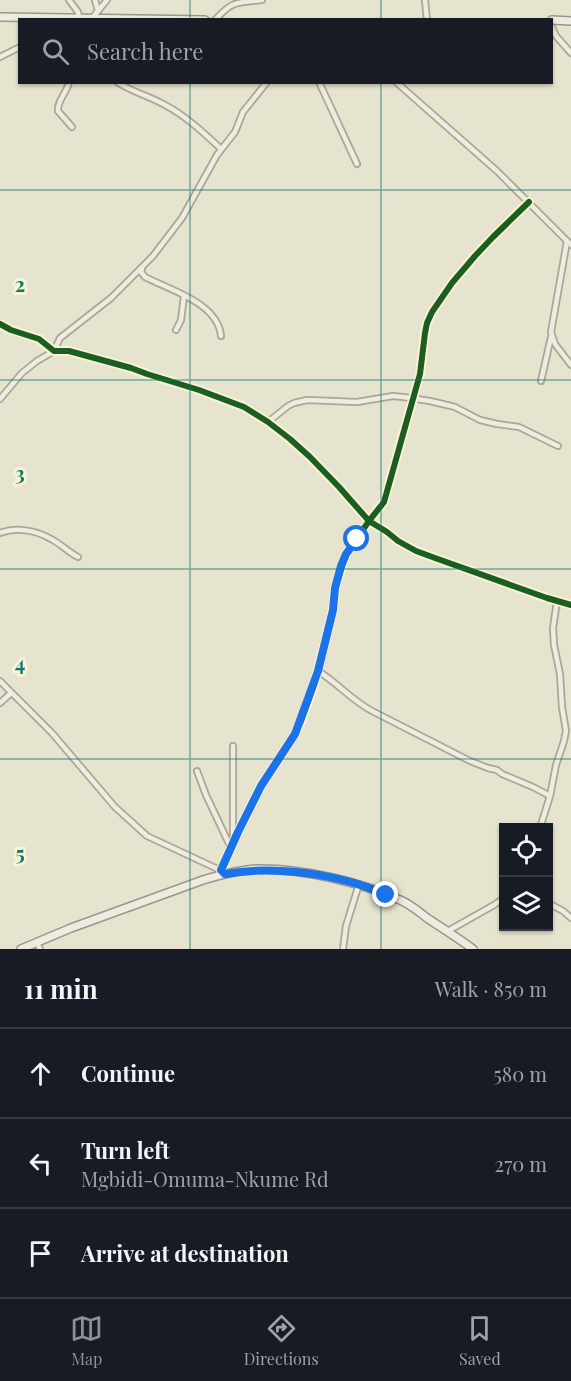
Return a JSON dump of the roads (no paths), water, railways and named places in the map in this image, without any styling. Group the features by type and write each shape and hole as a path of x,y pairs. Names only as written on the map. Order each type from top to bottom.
{"street":[{"path":"69,0 78,12 77,18"},
{"path":"95,0 96,14"},
{"path":"96,14 107,0"},
{"path":"217,18 228,5 262,0"},
{"path":"424,0 427,18"},
{"path":"0,17 77,18 96,14 169,18"},
{"path":"553,20 571,21"},
{"path":"553,29 571,53"},
{"path":"0,57 18,48"},
{"path":"69,84 68,89 57,105 58,111 72,127"},
{"path":"120,84 173,109 221,149"},
{"path":"54,351 60,338 111,298 164,243 182,218 221,149 235,132 243,112 265,84"},
{"path":"320,84 357,164"},
{"path":"398,84 497,171 569,243 551,332 555,344 571,365"},
{"path":"223,872 233,842 261,786 295,734 318,671 333,610 335,588 346,554 387,496 422,365 425,333 432,312 475,256 529,202"},
{"path":"143,267 141,272 145,278 198,303 212,314 220,328 221,336"},
{"path":"176,330 181,320 184,296"},
{"path":"0,324 39,339 54,351"},
{"path":"541,381 552,337"},
{"path":"0,399 22,373 54,351 69,351 200,390 244,407 268,422 310,457 369,521 416,551 571,605"},
{"path":"268,422 288,406 307,400 357,402 393,396 455,407 480,420 519,427 558,446"},
{"path":"0,533 15,530 37,533 50,538 67,552 78,557"},
{"path":"542,823 566,731 560,674 554,645 553,628 557,601"},
{"path":"318,671 360,705 470,761 497,770 550,796"},
{"path":"0,681 52,734 115,807 147,836 223,872"},
{"path":"0,703 11,693"},
{"path":"233,746 233,842"},
{"path":"197,771 231,849"},
{"path":"21,949 38,946 82,924 223,872 256,869 325,877 369,887 400,900 473,949"},
{"path":"344,949 346,926 359,884"},
{"path":"448,931 499,902"},
{"path":"553,905 571,918"}]}
